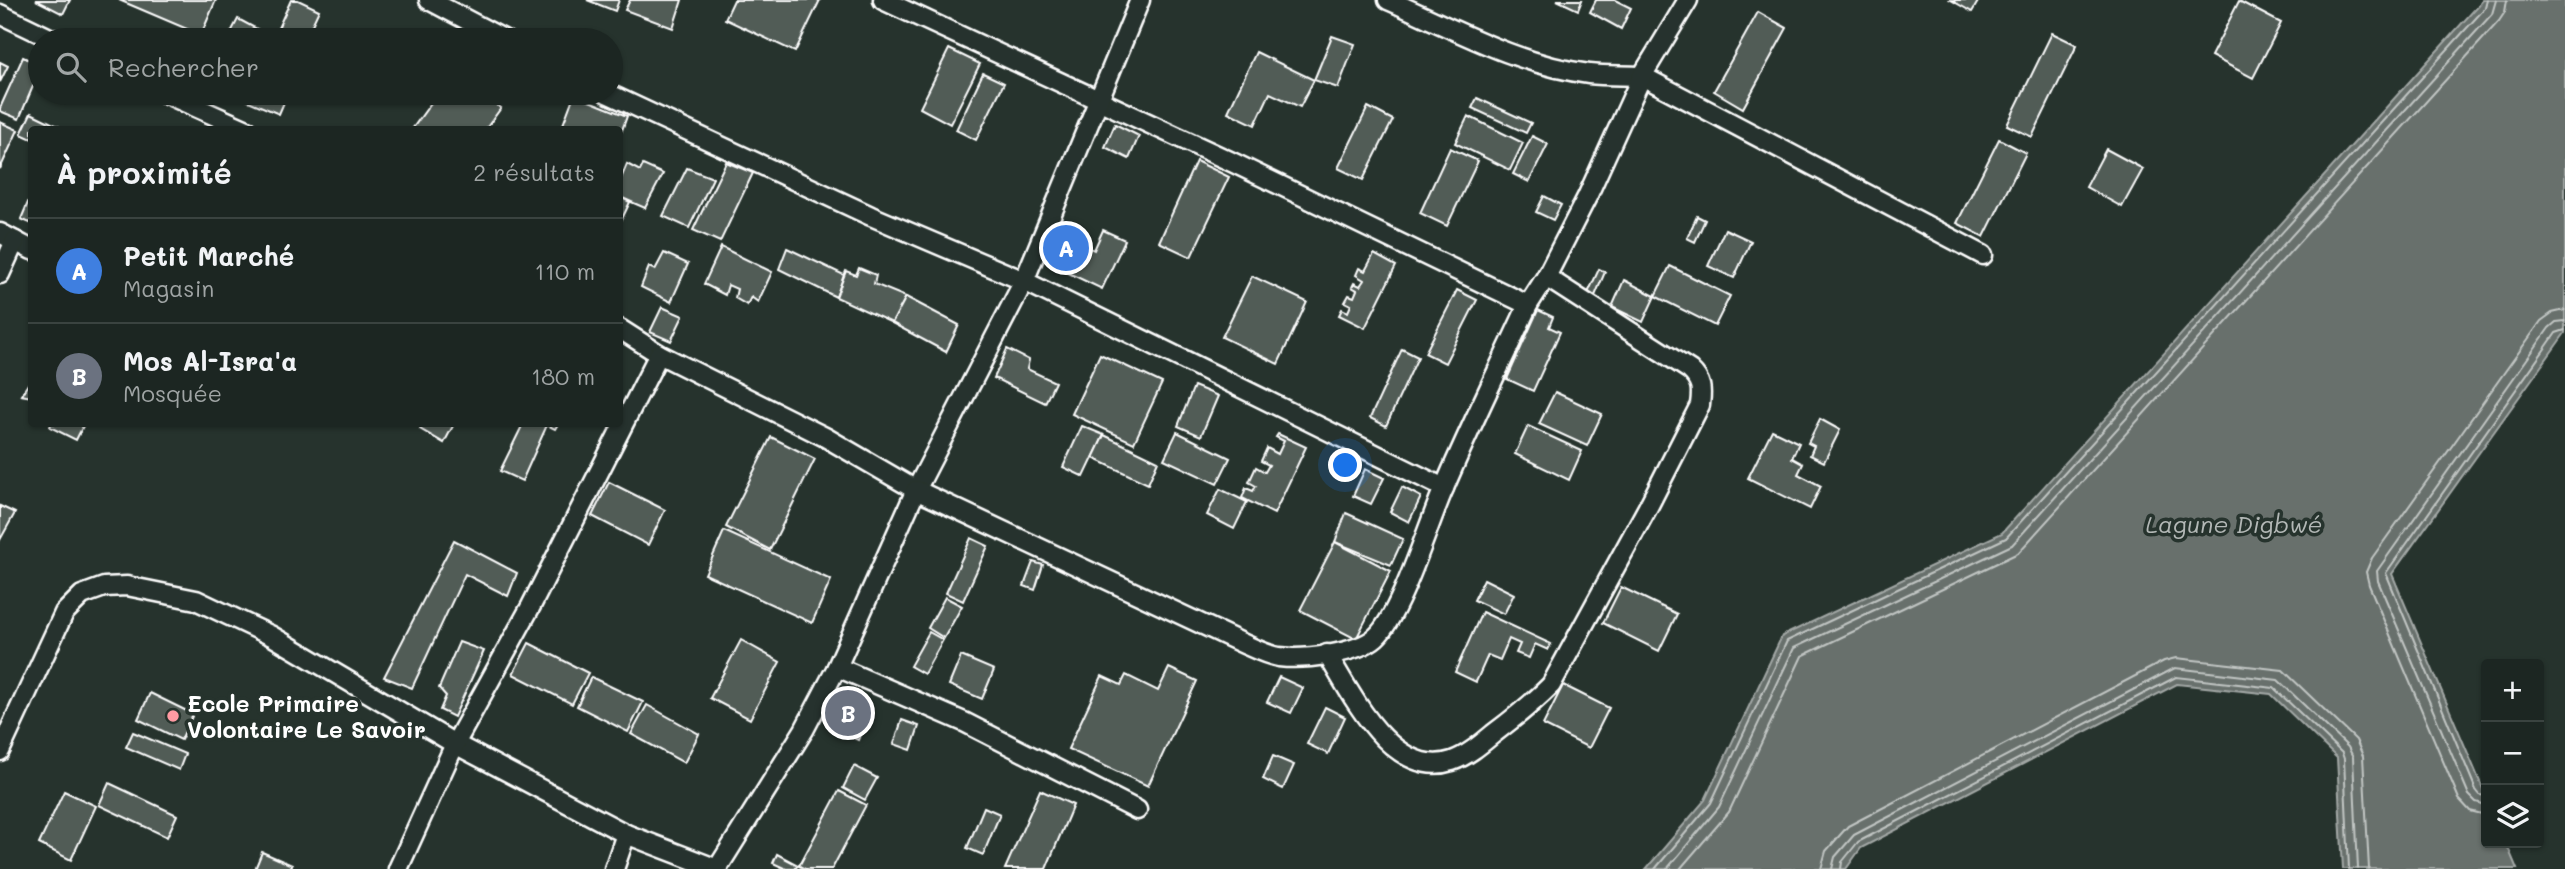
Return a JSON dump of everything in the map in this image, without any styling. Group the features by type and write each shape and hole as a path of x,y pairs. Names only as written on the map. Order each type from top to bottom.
{"street":[{"path":"429,0 482,28"},
{"path":"883,0 1234,163 1528,305"},
{"path":"0,751 64,613 82,595 104,587 127,586 196,600 272,636 455,744 626,835 717,869 804,730 837,667 916,490 1024,281 1140,0"},
{"path":"1388,0 1513,54 1547,65 1588,74 1642,76 1983,255"},
{"path":"623,331 659,354 825,437 916,490 1244,644 1275,656 1302,659 1352,649 1373,640 1385,627 1444,488 1528,305 1546,277 1587,197 1642,76 1688,0"},
{"path":"0,14 29,28"},
{"path":"623,100 871,216 1024,281 1444,488"},
{"path":"191,105 238,126"},
{"path":"0,274 16,241"},
{"path":"1327,654 1376,730 1393,747 1412,759 1432,764 1453,761 1475,748 1535,701 1550,685 1695,417 1702,391 1700,379 1690,370 1546,277"},
{"path":"623,425 659,354"},
{"path":"398,869 455,744 531,606 622,427"},
{"path":"837,667 964,722 1138,810"},
{"path":"614,869 626,835"}],"water":[{"name":"Lagune Digbwé","path":"2483,0 2565,0 2565,333 2392,574 2481,784 2481,848 2508,848 2517,869 2343,869 2337,758 2271,694 2177,684 1861,848 1846,869 1646,869 1705,800 1782,636 2002,533"}],"building":[{"path":"36,0 70,0 63,14"},
{"path":"119,0 216,0 204,28 185,28"},
{"path":"291,0 298,0 319,10 311,28 278,28"},
{"path":"587,0 619,0 615,11"},
{"path":"630,0 682,0 673,28 625,10"},
{"path":"734,0 820,0 795,52 725,19"},
{"path":"1557,0 1582,0 1578,10"},
{"path":"1596,0 1615,0 1631,8 1621,29 1590,12"},
{"path":"1951,0 1979,0 1972,12"},
{"path":"2239,1 2281,23 2253,78 2211,56"},
{"path":"1758,12 1787,28 1743,108 1714,91"},
{"path":"238,19 255,28 233,28"},
{"path":"2052,33 2077,45 2032,137 2007,125"},
{"path":"1332,36 1355,44 1338,88 1314,80"},
{"path":"949,49 980,64 950,124 920,108"},
{"path":"1256,52 1314,80 1300,107 1270,93 1255,125 1228,112"},
{"path":"23,57 28,59 28,98 19,119 0,111"},
{"path":"0,62 8,66 0,82"},
{"path":"983,73 1004,83 976,140 956,130"},
{"path":"1477,98 1531,123 1526,133 1472,108"},
{"path":"258,105 283,105 279,114"},
{"path":"429,105 497,105 501,108 488,126 414,126"},
{"path":"570,105 599,105 627,116 623,127 562,126"},
{"path":"1368,107 1393,120 1363,180 1338,168"},
{"path":"31,113 58,126 28,126 28,137 21,134"},
{"path":"1468,116 1523,143 1510,170 1455,143"},
{"path":"0,122 18,130 0,169"},
{"path":"1115,124 1139,136 1129,159 1105,147"},
{"path":"1532,136 1548,144 1529,182 1513,174"},
{"path":"1999,139 2026,153 1984,237 1957,223"},
{"path":"1450,148 1478,161 1447,226 1420,213"},
{"path":"2106,149 2143,169 2122,207 2086,187"},
{"path":"1196,161 1229,177 1191,257 1159,242"},
{"path":"726,162 753,173 720,242 693,230"},
{"path":"627,164 640,171 643,165 663,174 645,208 623,198 623,174"},
{"path":"687,168 713,178 689,228 663,216"},
{"path":"1544,196 1561,205 1553,220 1536,212"},
{"path":"623,198 630,202 623,217"},
{"path":"28,202 28,222 21,219"},
{"path":"1697,216 1705,220 1695,242 1687,238"},
{"path":"1725,229 1751,241 1734,278 1708,266"},
{"path":"1103,230 1125,240 1102,289 1062,270 1067,260 1055,255 1064,236 1094,250"},
{"path":"721,247 772,272 758,302 751,297 747,305 735,298 737,289 728,285 725,295 704,284"},
{"path":"787,248 844,275 836,297 779,269"},
{"path":"664,253 688,264 671,302 641,287 649,267 655,270"},
{"path":"1374,254 1396,266 1365,328 1339,315 1342,309 1348,312 1351,305 1345,302 1349,295 1354,297 1357,290 1352,287 1354,283 1360,286 1364,280 1356,275 1359,268 1365,271"},
{"path":"1670,266 1730,296 1715,326 1655,296"},
{"path":"859,268 876,275 874,284 906,297 892,323 836,297 846,271 856,275"},
{"path":"1599,269 1605,272 1595,296 1588,293"},
{"path":"1252,276 1307,302 1278,364 1222,337"},
{"path":"1624,280 1655,296 1643,322 1612,307"},
{"path":"1457,290 1477,300 1445,363 1425,353"},
{"path":"906,297 959,325 946,352 892,323"},
{"path":"662,307 683,316 671,341 650,332"},
{"path":"1538,310 1553,317 1549,327 1560,332 1533,391 1507,379"},
{"path":"1007,349 1029,360 1027,369 1055,382 1045,403 994,378"},
{"path":"1402,349 1418,357 1386,426 1370,418"},
{"path":"1100,354 1162,383 1134,443 1072,414"},
{"path":"28,384 28,396 21,395"},
{"path":"1194,386 1218,396 1201,436 1178,426"},
{"path":"1555,392 1602,414 1587,446 1539,424"},
{"path":"1820,419 1840,430 1824,462 1810,455 1814,446 1808,443"},
{"path":"1082,426 1104,435 1084,477 1063,467"},
{"path":"1528,426 1582,451 1569,480 1515,454"},
{"path":"50,427 82,427 76,440"},
{"path":"421,427 452,427 444,443 420,429"},
{"path":"522,427 546,427 522,481 500,471"},
{"path":"1772,430 1799,443 1792,458 1803,464 1798,474 1821,486 1810,509 1748,478"},
{"path":"1177,432 1230,458 1217,484 1164,459"},
{"path":"1278,434 1306,447 1274,514 1242,498 1246,488 1253,491 1256,486 1249,482 1256,467 1265,472 1269,465 1261,461 1267,448 1278,454 1284,441 1276,437"},
{"path":"1104,435 1158,461 1148,484 1093,458"},
{"path":"771,437 815,459 770,550 726,527"},
{"path":"1365,469 1384,478 1371,504 1353,496"},
{"path":"609,482 665,510 648,545 592,516"},
{"path":"1402,487 1421,497 1409,522 1390,512"},
{"path":"1220,489 1247,502 1234,529 1207,515"},
{"path":"0,506 15,513 0,540"},
{"path":"1346,513 1403,539 1391,565 1335,542"},
{"path":"724,531 831,580 812,623 705,574"},
{"path":"971,538 988,546 963,601 946,593"},
{"path":"454,540 517,573 508,596 465,574 412,688 384,677"},
{"path":"1335,542 1391,571 1356,639 1300,610"},
{"path":"1033,562 1043,565 1035,590 1024,586"},
{"path":"1484,579 1514,594 1504,614 1474,600"},
{"path":"1621,587 1677,614 1659,651 1603,623"},
{"path":"945,597 962,606 944,638 928,628"},
{"path":"1482,612 1551,644 1548,650 1535,644 1529,658 1516,653 1520,644 1509,639 1500,660 1488,655 1476,682 1455,672"},
{"path":"929,632 943,640 924,674 910,666"},
{"path":"741,640 780,662 750,719 710,698"},
{"path":"459,642 484,651 454,717 440,710 446,696 439,688"},
{"path":"529,643 588,673 572,704 513,674"},
{"path":"961,656 994,670 982,699 949,685"},
{"path":"1169,668 1197,681 1148,786 1068,749 1102,676 1121,685 1126,675 1158,691"},
{"path":"591,677 643,702 628,732 577,706"},
{"path":"1279,677 1303,688 1291,713 1267,702"},
{"path":"1563,685 1609,708 1589,748 1543,725"},
{"path":"150,693 193,714 181,740 138,719"},
{"path":"850,702 870,710 858,740 838,731"},
{"path":"647,705 699,734 684,763 631,734"},
{"path":"1325,707 1345,717 1328,754 1307,744"},
{"path":"902,720 919,726 911,750 894,744"},
{"path":"133,732 185,754 179,770 126,747"},
{"path":"1273,756 1294,765 1283,789 1263,779"},
{"path":"854,766 877,778 865,800 843,788"},
{"path":"109,783 177,815 167,837 99,805"},
{"path":"1040,790 1073,805 1046,869 1005,869"},
{"path":"64,791 96,806 71,860 39,844"},
{"path":"839,791 866,805 832,869 805,869 799,866"},
{"path":"984,807 1000,814 983,855 967,848"},
{"path":"262,852 292,865 290,869 255,869"},
{"path":"777,854 798,865 795,869 786,869 773,863"}],"place":[{"name":"Petit Marché","path":"1066,248"},
{"name":"Mos Al-Isra'a","path":"848,713"},
{"name":"Ecole Primaire Volontaire Le Savoir","path":"173,716"}]}
